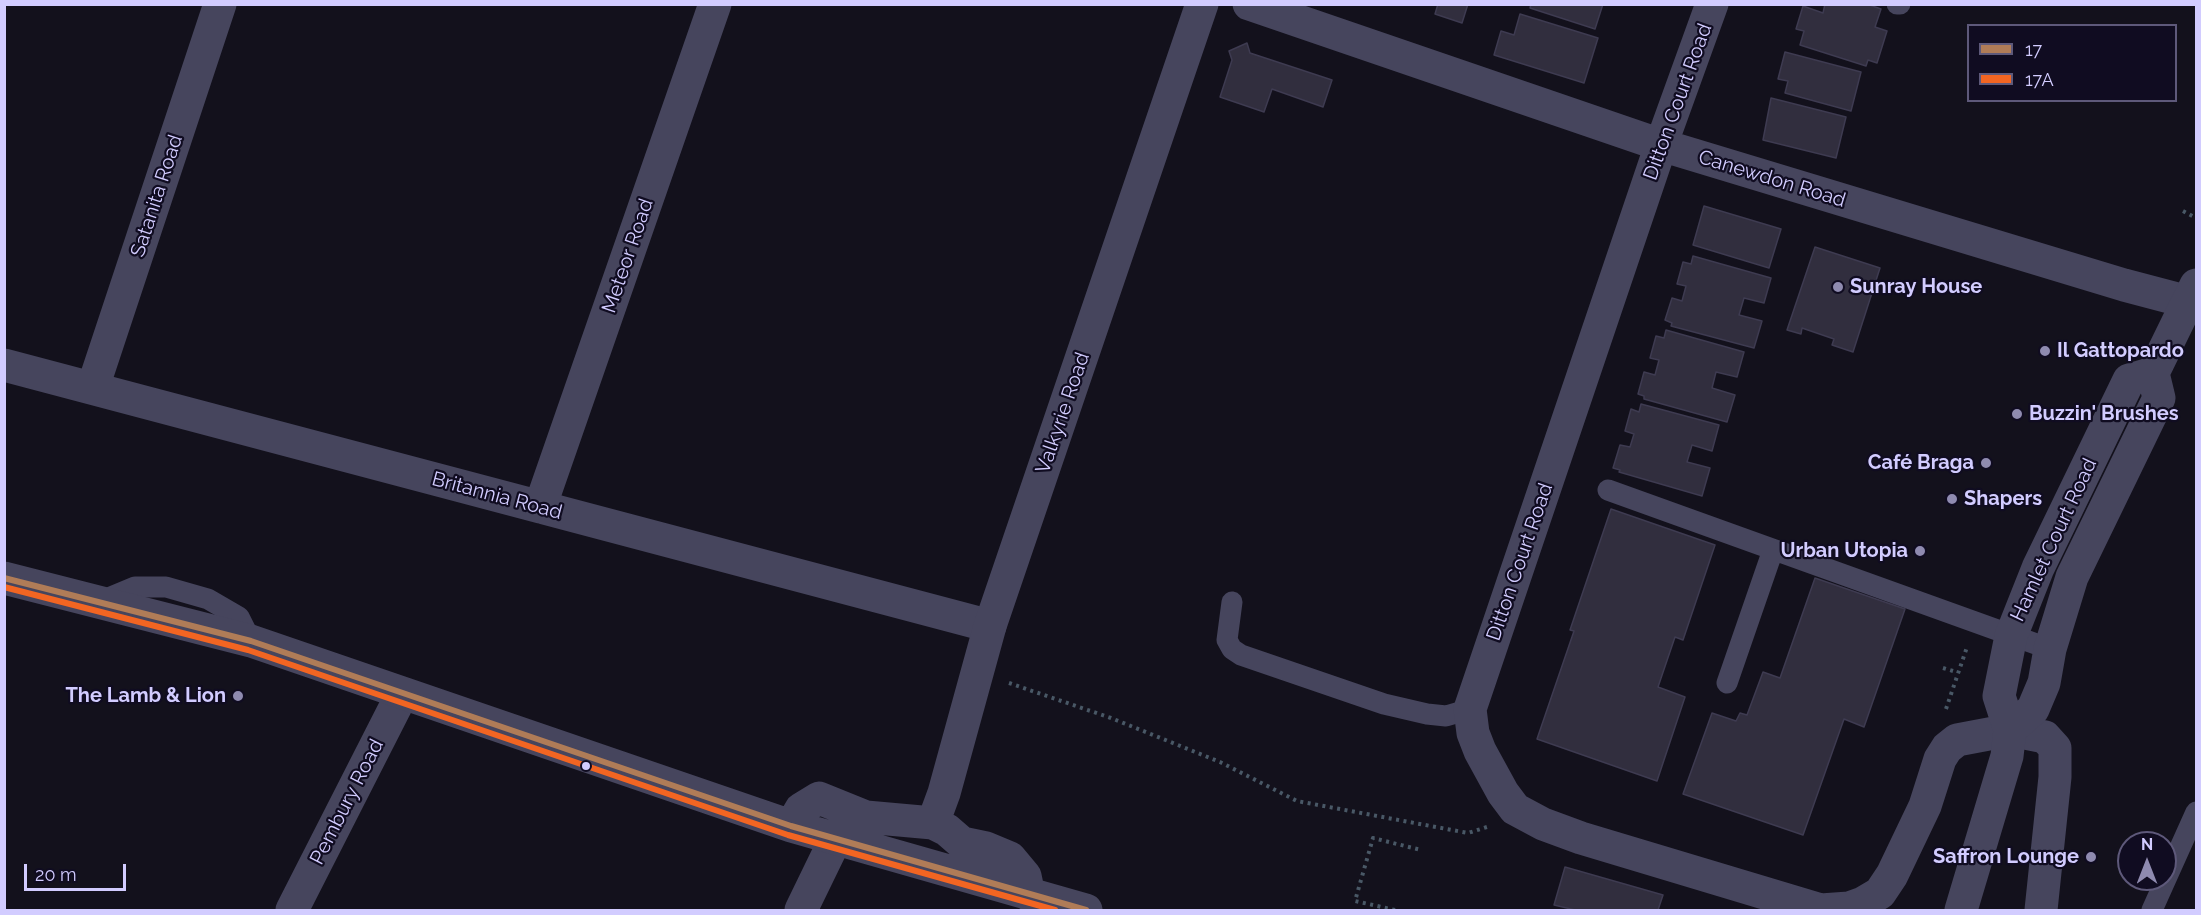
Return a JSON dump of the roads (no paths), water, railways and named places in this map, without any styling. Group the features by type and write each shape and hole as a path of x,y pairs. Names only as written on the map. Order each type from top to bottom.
{"street":[{"name":"Satanita Road","path":"93,387 220,4"},
{"name":"Meteor Road","path":"540,507 715,4"},
{"name":"Valkyrie Road","path":"933,824 944,793 990,626 1202,4"},
{"name":"Canewdon Road","path":"1249,4 1661,145 2124,285 2194,297"},
{"name":"Ditton Court Road","path":"1712,4 1661,145 1470,709 1473,733 1480,751 1503,793 1515,809 1543,824 1581,838 1821,910 1849,908 1880,893 1892,875 1925,806 1940,759 1947,748 1957,740 2008,743"},
{"path":"2153,373 2194,297"},
{"name":"Britannia Road","path":"4,365 990,626"},
{"name":"Hamlet Court Road","path":"2153,373 2159,398 2072,577 2050,649 2044,683 2033,709 2008,743 1999,696 2011,636 2038,568 2129,380 2153,373"},
{"path":"4,578 251,641 791,826 1086,910"},
{"name":"Pembury Road","path":"292,910 402,694"},
{"path":"1961,910 2008,743 2045,737 2055,748 2055,777 2041,910"},
{"path":"791,826 801,809 819,798 866,817 933,824 947,830 962,843 1010,858 1025,876 1029,895"},
{"path":"801,910 836,840"}],"lane":[{"path":"1608,490 2050,649"},
{"path":"1727,683 1773,550"},
{"path":"1233,602 1227,640 1232,649 1241,655 1384,704 1446,717 1470,709"},
{"path":"2152,910 2196,812"}],"place":[{"name":"Sunray House","path":"1838,287"},
{"name":"Il Gattopardo","path":"2045,351"},
{"name":"Buzzin' Brushes","path":"2017,414"},
{"name":"Café Braga","path":"1986,463"},
{"name":"Shapers","path":"1952,499"},
{"name":"Urban Utopia","path":"1920,551"},
{"name":"The Lamb & Lion","path":"238,696"},
{"name":"Saffron Lounge","path":"2091,857"}]}
